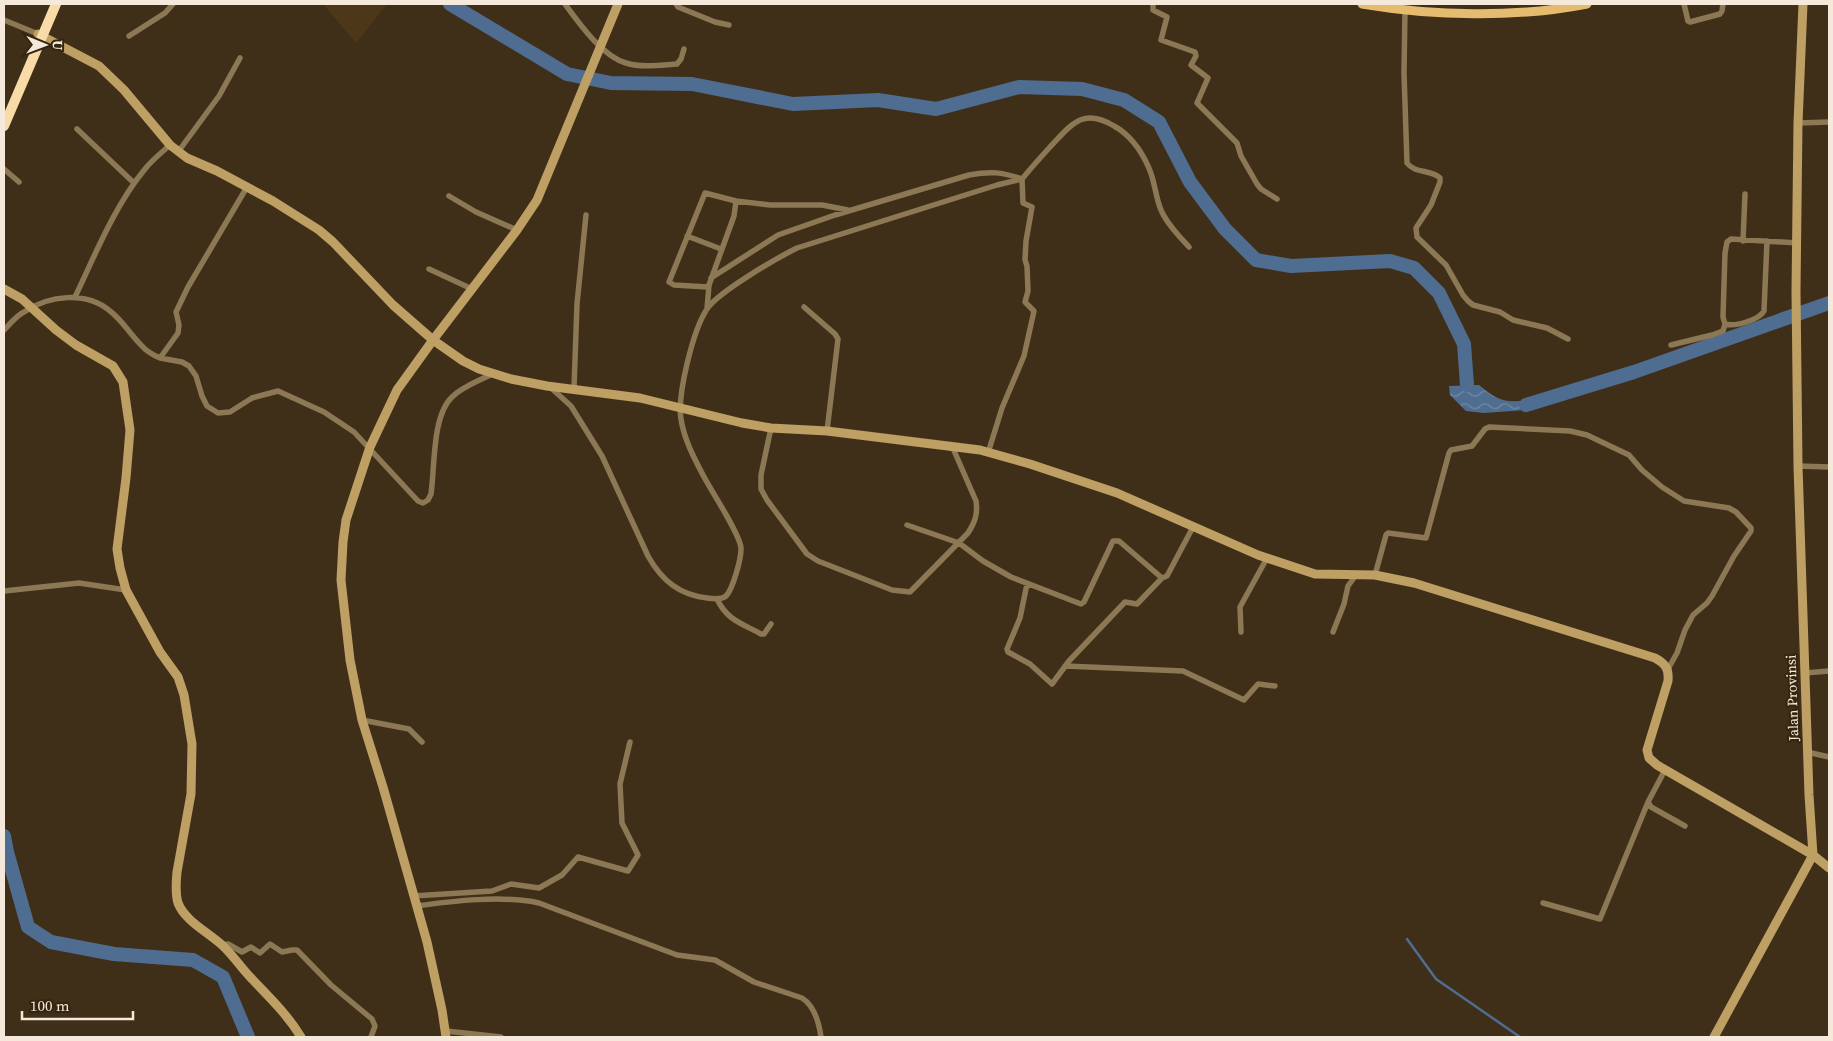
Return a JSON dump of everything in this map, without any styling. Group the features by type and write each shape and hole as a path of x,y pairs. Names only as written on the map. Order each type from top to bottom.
{"highway":[{"path":"4,126 51,4"},
{"path":"4,112 56,4"}],"main road":[{"path":"1362,4 1405,10 1481,13 1524,11 1587,4"}],"street":[{"path":"128,36 165,13 173,4"},
{"path":"565,4 600,47 620,61 639,65 677,64 681,59 684,49"},
{"path":"501,1037 446,1034 427,942 362,720 349,651 341,562 346,520 370,447 397,390 432,340 517,230 537,200 618,4"},
{"path":"676,4 678,7 715,22 729,25"},
{"path":"1153,4 1153,10 1167,17 1161,40 1195,52 1196,56 1191,65 1208,78 1197,103 1237,143 1243,159 1257,184 1277,199"},
{"path":"1684,4 1688,21 1690,22 1720,14 1722,4"},
{"name":"Jalan Provinsi","path":"1803,4 1798,123 1796,291 1798,332 1798,466 1813,855"},
{"path":"1405,10 1407,163 1414,169 1438,176 1440,182 1431,206 1416,228 1417,237 1446,265 1463,295 1473,305 1500,312 1513,320 1547,328 1568,339"},
{"path":"4,20 40,35 99,66 124,90 178,152 273,201 319,230 333,242 393,305 432,340 463,362 492,374 549,386 640,398 742,424 826,431 980,450 1030,464 1124,495 1266,558 1315,574 1375,575 1414,583 1656,658 1663,662 1668,669"},
{"path":"178,152 219,96 240,58"},
{"path":"988,453 1002,408 1024,356 1033,317 1033,310 1025,302 1028,291 1025,260 1026,242 1032,207 1023,203 1022,179 1033,164 1067,128 1084,119 1102,118 1121,130 1140,151 1149,166 1161,210 1175,232 1189,247"},
{"path":"1798,123 1829,122"},
{"path":"77,129 134,183"},
{"path":"75,297 111,223 134,183 144,170 170,145"},
{"path":"4,169 19,182"},
{"path":"711,278 774,237 850,210 969,174 1002,172 1022,179"},
{"path":"549,386 571,406 602,456 648,556 656,568 680,591 717,599 726,595 731,586 739,562 741,544 692,453 683,432 679,409 691,349 707,309 720,296 767,264 797,248 997,185 1022,179"},
{"path":"160,358 178,333 179,325 176,312 184,293 247,187"},
{"path":"708,286 669,283 704,193 736,201 770,205 822,205 850,210"},
{"path":"1743,240 1744,194"},
{"path":"449,196 476,212 517,230"},
{"path":"707,309 708,286 734,216 736,201"},
{"path":"574,388 577,304 586,215"},
{"path":"687,236 721,249"},
{"path":"1671,345 1720,333 1725,324 1723,317 1726,245 1728,242 1731,240 1743,240 1798,243"},
{"path":"1725,324 1732,325 1758,317 1764,311 1767,242"},
{"path":"429,269 472,289"},
{"path":"4,288 22,299 30,308 76,345 113,366 123,382 130,430 118,549 126,590 160,652 178,677 188,714 192,744 191,794 177,872 178,902 185,915 222,945 270,996 301,1037"},
{"path":"4,330 23,312 49,300 75,297 94,302 109,310 141,346 160,358 182,362 189,366 196,376 207,406 214,411 230,412 252,398 278,391 324,412 354,432 370,447 418,501 423,503 426,502 431,494 439,422 443,409 457,392 492,374"},
{"path":"804,307 835,334 838,339 826,431"},
{"path":"1375,575 1387,534 1390,532 1426,538 1449,453 1451,450 1470,448 1485,429 1489,427 1570,431 1586,435 1629,455 1642,470 1662,487 1684,501 1729,508 1736,512 1751,528 1751,531 1734,556 1712,596 1693,615 1685,630 1677,653 1668,669 1668,681 1647,754 1652,762 1813,855 1829,868"},
{"path":"772,428 760,475 761,489 807,554 818,561 892,590 910,592 959,543 975,522 976,500 952,446"},
{"path":"1798,466 1829,467"},
{"path":"907,525 959,543 1010,577 1082,604 1111,544 1116,540 1162,578"},
{"path":"1027,584 1020,618 1007,649 1008,652 1030,664 1052,684 1065,666 1125,602 1137,604 1162,578 1167,576 1193,527"},
{"path":"1241,632 1240,607 1266,558"},
{"path":"1333,632 1344,604 1348,586 1356,575"},
{"path":"4,591 79,583 126,590"},
{"path":"717,599 723,611 730,618 762,634 765,633 771,624"},
{"path":"1065,666 1183,670 1244,700 1258,684 1275,686"},
{"path":"1805,672 1829,671"},
{"path":"362,720 409,729 422,742"},
{"path":"413,896 492,891 511,884 539,888 562,875 578,857 628,871 638,855 622,823 620,784 630,742"},
{"path":"1808,752 1829,757"},
{"path":"1543,903 1600,919 1648,802 1665,770"},
{"path":"1648,802 1651,807 1685,826"},
{"path":"1714,1037 1813,855"},
{"path":"416,906 473,900 523,900 539,903 676,954 715,960 754,982 793,994 807,1002 814,1012 821,1037"},
{"path":"222,945 228,944 242,952 251,948 262,952 270,944 281,952 296,950 331,985 372,1019 375,1024 371,1037"}],"shaded area":[{"path":"323,4 387,4 356,43"}],"water":[{"path":"1479,385 1490,394 1506,401 1527,400 1525,410 1484,413 1466,411 1450,395 1449,386"}],"waterway":[{"path":"450,4 567,74 611,83 692,84 793,104 878,100 936,109 1019,87 1082,89 1124,100 1159,122 1190,182 1225,229 1256,260 1291,266 1390,261 1414,268 1439,293 1464,344 1467,385"},
{"path":"1526,405 1634,372 1829,303"},
{"path":"4,836 28,927 51,942 114,954 193,960 223,977 248,1037"},
{"path":"1407,939 1436,979 1520,1037"}]}
